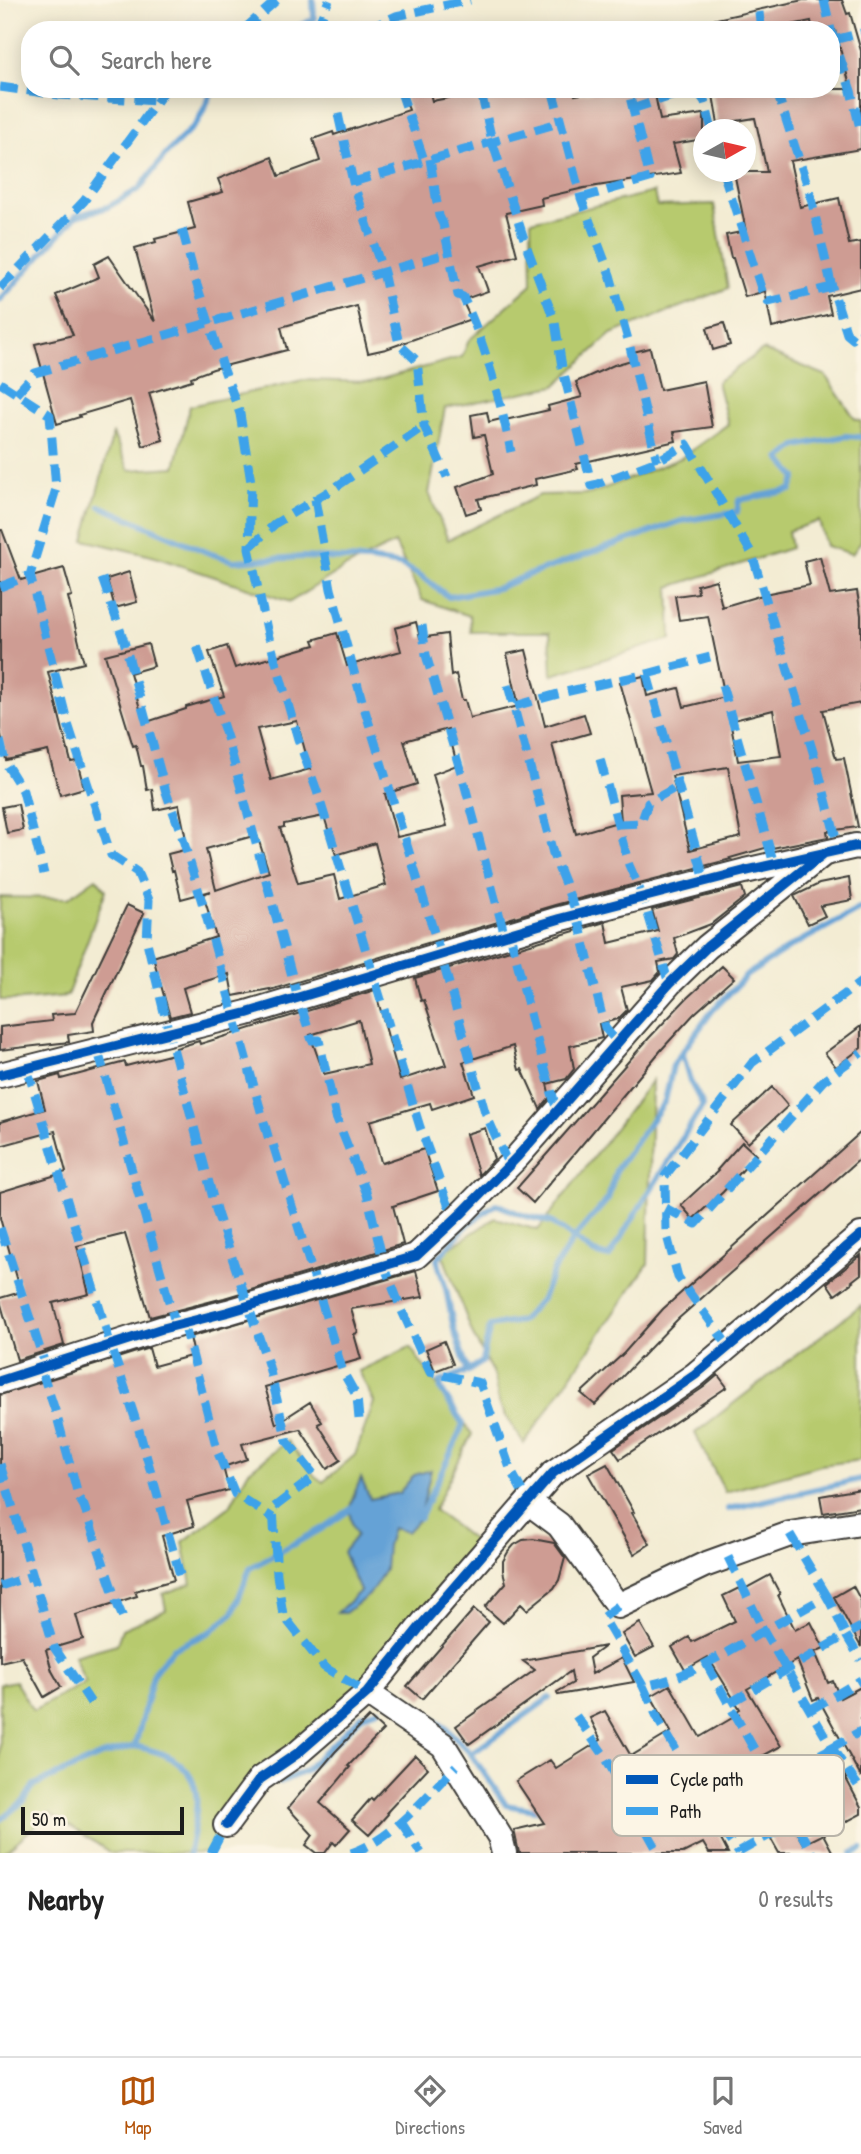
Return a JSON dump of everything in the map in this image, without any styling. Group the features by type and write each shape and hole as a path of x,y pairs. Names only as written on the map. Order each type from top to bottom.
{"street":[{"path":"0,1075 247,1013 559,919 732,874 861,847"},
{"path":"0,1381 161,1329 416,1256 517,1156 669,984 707,947 823,854"},
{"path":"226,1825 260,1779 298,1753 367,1693 424,1622 553,1474 695,1375 861,1235"},
{"path":"528,1502 559,1525 618,1606 704,1565 790,1534 861,1523"},
{"path":"367,1693 443,1745 500,1837 504,1853"}],"green space":[{"path":"654,192 657,206 714,204 728,288 611,334 555,386 445,408 429,493 448,540 540,495 590,494 681,458 728,424 717,382 763,350 825,375 855,419 861,421 861,542 852,554 826,546 819,521 788,531 791,548 669,587 671,639 552,675 550,632 471,632 470,616 422,600 395,543 344,568 290,602 152,556 84,540 113,434 129,470 175,467 190,406 303,380 370,382 462,357 469,340 532,284 531,221"},
{"path":"96,878 106,890 67,996 0,1000 0,897 68,898"},
{"path":"652,1080 648,1264 524,1444 499,1405 494,1376 473,1335 442,1253 495,1218 538,1230"},
{"path":"861,1305 861,1460 821,1465 725,1492 695,1433"},
{"path":"410,1347 472,1434 434,1510 486,1550 226,1825 211,1853 111,1853 50,1813 4,1853 0,1853 0,1684 15,1681 33,1711 85,1682 74,1656 117,1644 122,1629 166,1610 163,1594 191,1584 183,1542 230,1506 248,1472 287,1441 323,1482 355,1455 374,1402 359,1371"}],"water":[{"path":"431,1470 420,1518 407,1532 392,1528 385,1570 369,1595 345,1613 337,1613 360,1591 343,1552 357,1535 351,1520 350,1506 361,1478 370,1499 399,1493 414,1475"}],"building":[{"path":"803,0 842,0 847,14 850,13 861,51 861,149 790,161 800,207 839,198 849,244 861,242 861,288 827,296 831,314 772,328 765,291 745,297 726,235 746,231 736,182 756,182 756,172 767,172 756,119 717,119 714,98 840,98 840,89 851,89 840,48 840,21 708,21"},
{"path":"404,98 431,98 432,101 448,98 656,98 660,120 704,114 704,119 693,119 693,141 673,144 681,173 584,188 541,198 542,205 506,213 517,255 479,266 488,291 462,300 471,319 368,353 357,306 281,327 287,350 213,369 191,377 192,380 149,393 163,440 143,446 130,400 57,424 35,344 73,335 56,295 99,277 94,264 109,256 155,322 135,248 156,242 155,239 195,229 188,202 223,192 218,179 272,157 279,176 320,161 313,139 333,132 334,135 409,110"},
{"path":"724,323 730,345 713,350 707,328"},
{"path":"650,348 660,390 704,381 712,427 674,432 676,441 576,464 578,469 535,479 536,485 478,499 481,509 466,514 457,487 493,474 484,435 474,437 471,415 487,412 489,422 549,410 548,406 582,397 576,382 635,359 633,352"},
{"path":"0,530 21,580 64,568 72,596 68,597 84,663 48,672 71,762 77,761 84,788 60,795 48,751 6,760 0,730"},
{"path":"820,557 830,595 857,591 861,615 861,703 823,710 836,759 844,758 858,827 827,831 828,837 772,846 555,905 270,990 233,996 229,974 183,988 190,1012 170,1017 153,957 216,937 203,894 211,891 181,899 168,854 188,849 179,805 155,810 152,789 147,790 143,766 136,745 133,746 105,655 148,644 154,666 130,673 144,723 224,696 209,652 227,646 235,668 315,645 313,640 337,633 347,666 401,651 395,628 416,622 420,638 447,634 451,676 456,674 462,700 465,700 470,718 519,706 507,654 526,650 545,726 584,714 590,733 552,744 576,834 621,821 619,795 651,792 620,682 643,676 647,696 679,688 684,707 725,697 708,616 679,620 675,596 698,593 697,585 716,580 722,607 769,593 810,585 804,561","holes":["773,710 781,756 738,761 730,721","297,721 310,769 271,780 257,729","448,729 457,765 433,774 447,826 397,837 385,794 417,784 404,741","728,767 741,837 690,850 672,776","324,816 336,855 375,843 386,885 340,899 334,875 298,883 280,828 284,827 284,824","257,835 269,872 216,890 206,849"]},
{"path":"129,572 137,602 115,608 107,579"},
{"path":"18,804 23,830 7,833 2,807"},
{"path":"849,878 852,900 820,906 825,916 808,924 794,896 819,884"},
{"path":"742,887 745,897 711,924 674,938 678,954 674,959 658,962 660,972 653,980 621,987 627,1010 618,1019 599,1024 602,1038 570,1046 574,1069 566,1079 547,1084 550,1097 540,1109 522,1069 519,1070 513,1046 463,1062 474,1095 432,1109 430,1103 370,1121 381,1162 424,1149 438,1191 393,1206 403,1244 224,1298 150,1317 125,1234 77,1246 89,1294 53,1303 64,1345 17,1360 0,1301 0,1298 21,1292 0,1218 0,1192 66,1172 55,1131 0,1146 0,1122 45,1109 38,1081 60,1075 61,1079 125,1062 126,1066 177,1053 176,1048 199,1041 200,1044 375,990 400,1080 446,1065 415,978 605,922 609,943 658,931 652,910","holes":["359,1020 369,1064 324,1074 310,1035"]},
{"path":"127,905 144,913 93,1022 94,1031 68,1035 69,1042 0,1050 0,1027 52,1021 51,1015 75,1013"},
{"path":"722,966 734,978 694,1014 662,1049 533,1203 517,1188 649,1038"},
{"path":"861,1026 861,1048 836,1067 825,1053"},
{"path":"772,1087 788,1106 748,1143 731,1125"},
{"path":"485,1128 494,1159 479,1175 466,1134"},
{"path":"861,1132 861,1158 678,1319 595,1405 581,1393 624,1353 663,1309"},
{"path":"742,1142 756,1155 723,1192 693,1219 681,1205 718,1171"},
{"path":"861,1255 861,1274 835,1295 827,1283"},
{"path":"416,1271 423,1297 351,1309 358,1333 354,1334 361,1359 265,1387 276,1424 310,1402 322,1422 318,1424 341,1460 327,1469 300,1429 242,1444 247,1459 223,1467 229,1490 187,1501 194,1526 162,1536 174,1580 135,1591 137,1596 76,1615 83,1639 46,1650 52,1671 61,1687 44,1697 22,1657 0,1662 0,1395 149,1348 154,1366 194,1355 190,1337"},
{"path":"444,1341 453,1364 435,1371 426,1349"},
{"path":"718,1375 727,1387 620,1459 613,1449"},
{"path":"607,1464 650,1544 634,1554 588,1474"},
{"path":"861,1489 861,1507 823,1513 820,1496"},
{"path":"523,1540 554,1543 565,1558 559,1580 554,1588 527,1610 521,1604 503,1623 485,1607 506,1583 503,1561 508,1552"},
{"path":"770,1575 795,1630 811,1622 824,1648 815,1652 828,1683 833,1681 840,1698 861,1687 861,1777 818,1698 813,1700 797,1660 747,1689 781,1746 764,1755 633,1755 671,1732 651,1696 670,1685 700,1737 739,1714 737,1711 740,1709 708,1657 685,1670 672,1647 689,1637 692,1642 735,1621 723,1596 739,1588 741,1591"},
{"path":"853,1586 861,1601 861,1647 834,1597"},
{"path":"474,1609 489,1622 422,1699 407,1686"},
{"path":"640,1623 654,1647 635,1657 622,1634"},
{"path":"605,1646 589,1658 592,1674 622,1658 634,1682 558,1695 557,1692 573,1683 571,1671 469,1744 456,1726 535,1670 523,1661"},
{"path":"605,1711 630,1755 612,1755 612,1836 719,1836 728,1853 709,1853 703,1843 683,1853 519,1853 514,1830 544,1823 516,1781 550,1760 556,1768 601,1740 590,1718"},
{"path":"369,1717 383,1730 348,1766 350,1767 320,1803 350,1829 336,1845 333,1842 325,1853 316,1853 306,1845 313,1835 288,1808 335,1752"},
{"path":"415,1755 428,1768 369,1835 352,1820"},
{"path":"844,1775 861,1807 861,1814 844,1823"},
{"path":"769,1836 798,1836 803,1844 824,1836 833,1853 779,1853"}],"waterway":[{"path":"310,21 314,19 313,0"},
{"path":"0,300 76,216 108,207 139,189 166,154 197,123 209,98"},
{"path":"100,506 233,561 303,557 370,560 401,565 449,597 498,588 681,521 737,512 739,500 791,490 796,477 780,459 796,446 846,436 861,437"},
{"path":"420,1518 463,1424 441,1390 440,1382 468,1371 482,1362 490,1326 521,1321 542,1299 554,1269 574,1238 608,1199 616,1170 665,1101 673,1065 712,1011 747,975 790,947 861,908"},
{"path":"468,1371 454,1330 437,1259 467,1225 496,1204 522,1215 551,1222 594,1253 609,1257 703,1105 690,1081 682,1052"},
{"path":"728,1509 861,1479"},
{"path":"0,1820 24,1801 34,1785 102,1755 135,1746 154,1672 173,1649 210,1632 233,1613 250,1568 323,1528 354,1507"},
{"path":"541,1811 506,1805 471,1754 549,1698"},
{"path":"396,1705 408,1700 445,1727 471,1754"},
{"path":"280,1782 305,1771 363,1715 379,1710"},
{"path":"135,1746 167,1756 181,1765 189,1775 196,1798 189,1853"},
{"path":"853,1853 861,1849"}],"marked path":[{"path":"253,21 277,0"},
{"path":"320,21 329,0"},
{"path":"385,21 396,16 470,0"},
{"path":"824,0 829,21"},
{"path":"759,12 760,21"},
{"path":"840,38 861,33"},
{"path":"840,57 861,132"},
{"path":"0,87 21,90"},
{"path":"108,98 158,101"},
{"path":"0,288 84,201 159,98"},
{"path":"403,98 424,160"},
{"path":"482,98 492,141 555,322 562,367 592,486 657,461 687,444 752,554 817,765 839,850"},
{"path":"554,98 581,198 610,275 657,461"},
{"path":"581,198 650,178 630,98"},
{"path":"632,109 666,98"},
{"path":"702,98 709,119"},
{"path":"779,98 809,190 832,287"},
{"path":"338,114 353,182 383,272 399,344 417,361 424,426 447,477"},
{"path":"353,182 562,122"},
{"path":"430,159 439,216 458,295 463,297 485,354 511,452"},
{"path":"726,182 764,297 768,302 832,287 847,334 853,339 861,333"},
{"path":"182,229 197,285 240,414 251,482 249,548 268,634 298,739 317,791 420,1127 448,1204 460,1216"},
{"path":"16,394 35,373 449,253"},
{"path":"0,383 50,415 56,489 30,575 67,721 111,855 137,872 149,900 147,942 169,1033 217,1213 269,1367 287,1441 315,1476 273,1508 277,1575 283,1615 324,1667 367,1693"},
{"path":"249,548 276,523 336,487 424,426"},
{"path":"315,499 331,589 363,704 441,955 485,1112 509,1166"},
{"path":"0,587 30,575"},
{"path":"102,578 124,641 166,792 205,912 269,1140 272,1141 343,1372 357,1397 359,1419"},
{"path":"422,625 426,655 505,936"},
{"path":"197,646 229,744 298,998 312,1040 319,1040 336,1117 367,1194 384,1265 430,1372 480,1383 511,1471 528,1502"},
{"path":"515,706 710,657"},
{"path":"647,674 705,881"},
{"path":"508,685 554,857 577,914 605,1028 618,1043"},
{"path":"722,685 774,864"},
{"path":"0,740 5,762 23,791 44,874"},
{"path":"600,759 629,865 643,897 669,984"},
{"path":"619,824 641,823 648,803 678,786"},
{"path":"510,934 555,1104 560,1108"},
{"path":"729,1347 678,1277 666,1232 665,1176 752,1063 861,982"},
{"path":"98,1051 176,1326"},
{"path":"665,1208 696,1224 823,1081 861,1053"},
{"path":"27,1068 139,1430 180,1575"},
{"path":"0,1228 46,1367"},
{"path":"184,1323 218,1453 235,1494 273,1518"},
{"path":"41,1369 79,1498 124,1620"},
{"path":"0,1464 54,1647 91,1703"},
{"path":"790,1534 827,1596"},
{"path":"618,1606 603,1617 643,1686 691,1671 764,1631 728,1557"},
{"path":"0,1586 34,1575"},
{"path":"818,1755 832,1748 764,1631 827,1596 846,1635 861,1627"},
{"path":"730,1703 846,1635 861,1660"},
{"path":"706,1663 757,1755"},
{"path":"810,1710 861,1680"},
{"path":"643,1686 660,1723 679,1755"},
{"path":"576,1716 612,1769"},
{"path":"829,1749 861,1731"},
{"path":"832,1748 837,1755"},
{"path":"844,1765 861,1790"},
{"path":"351,1853 366,1847 394,1828 456,1766"},
{"path":"401,1822 421,1853"},
{"path":"211,1853 226,1825"},
{"path":"649,1836 659,1853"},
{"path":"726,1836 739,1853"},
{"path":"739,1852 768,1836"},
{"path":"803,1836 812,1853"}],"cycle path":[{"path":"0,1075 247,1013 559,919 745,871 861,847"},
{"path":"0,1381 161,1329 416,1256 518,1156 669,984 707,947 823,854"},
{"path":"226,1825 260,1779 298,1753 367,1693 424,1622 553,1473 695,1375 861,1235"}]}
